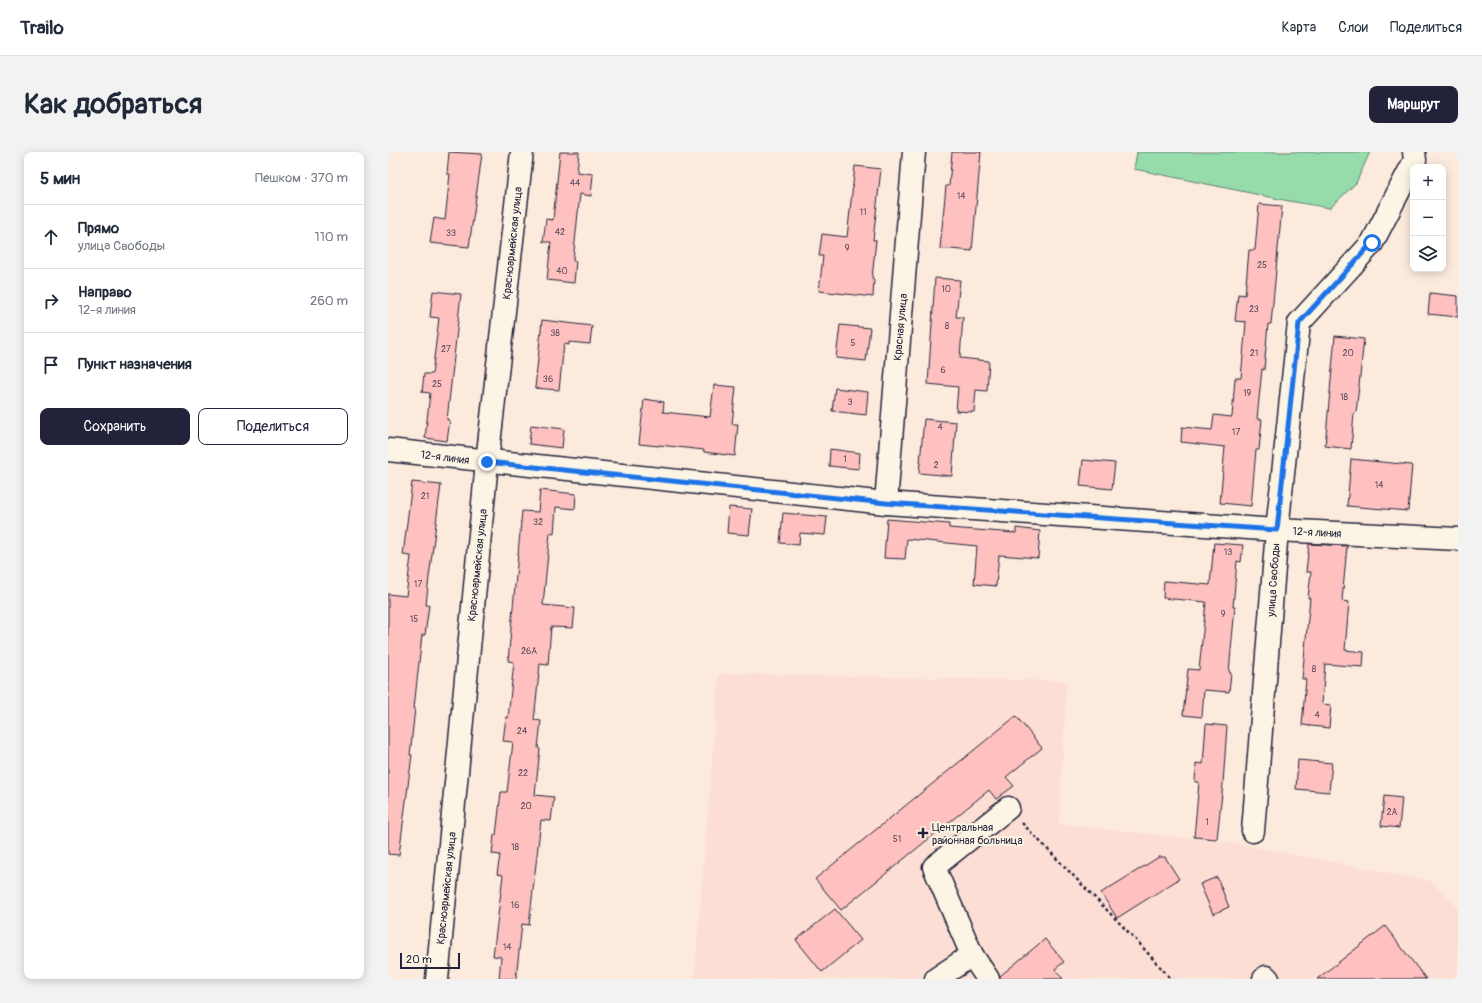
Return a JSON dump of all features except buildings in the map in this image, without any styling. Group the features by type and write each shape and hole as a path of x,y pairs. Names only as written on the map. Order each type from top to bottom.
{"street":[{"name":"Красноармейская улица","path":"437,979 487,462 522,152"},
{"name":"Красная улица","path":"886,503 914,152"},
{"name":"улица Свободы","path":"1253,831 1277,530 1299,323 1372,243 1415,160 1414,152"},
{"name":"12-я линия","path":"388,450 487,462 886,503 1277,530 1458,539"},
{"path":"988,979 972,955 934,867 1008,808"},
{"path":"936,979 972,955"},
{"path":"1264,979 1266,977 1268,979"}],"path":[{"path":"1008,808 1137,941 1171,979"}],"shaded area":[{"name":"Центральная районная больница","path":"719,673 1067,681 1059,824 1234,843 1430,881 1458,907 1458,979 694,979"}],"green space":[{"path":"1137,152 1370,152 1356,183 1330,208 1134,169"}],"place":[{"name":"Центральная районная больница","path":"923,833"}],"route":[{"path":"487,462 886,503 1277,530 1299,323 1372,243"}]}
